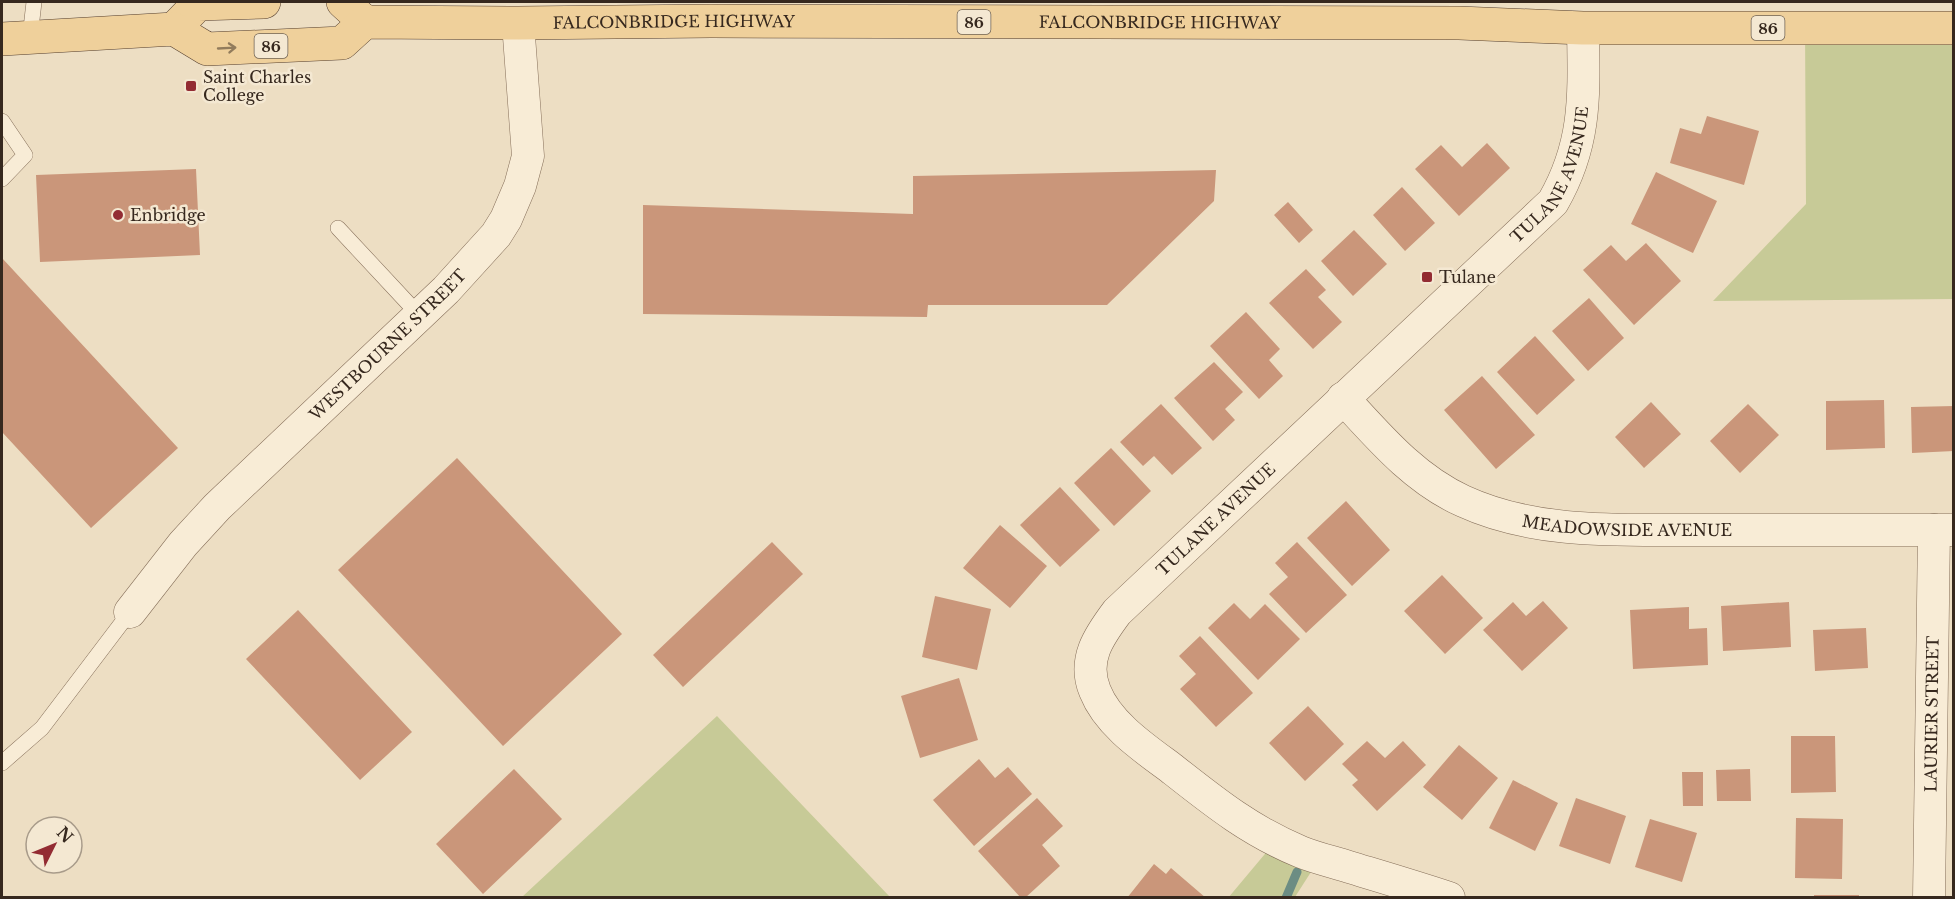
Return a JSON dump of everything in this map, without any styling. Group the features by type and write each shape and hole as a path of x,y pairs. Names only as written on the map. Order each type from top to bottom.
{"main road":[{"path":"16,38 174,29 198,4 264,2"},
{"name":"FALCONBRIDGE HIGHWAY","path":"174,29 207,49 342,43 354,12 518,23 711,11 1063,17 1461,18 1583,28 1953,28"}],"street":[{"name":"WESTBOURNE STREET","path":"130,612 183,544 217,507 420,316 496,235 514,204 528,156 518,23"},
{"name":"TULANE AVENUE","path":"1449,897 1303,853 1268,837 1234,817 1130,736 1112,717 1095,692 1091,675 1092,654 1099,637 1117,612 1552,202 1568,172 1581,125 1584,88 1583,28"},
{"name":"MEADOWSIDE AVENUE","path":"1343,399 1381,440 1431,482 1460,500 1488,512 1516,519 1548,525 1608,529 1944,530"},
{"name":"LAURIER STREET","path":"1929,897 1944,530"}],"lane":[{"path":"16,38 34,2"},
{"path":"2,121 25,155 2,179"},
{"path":"338,228 420,316"},
{"path":"2,763 42,728 130,612"}],"green space":[{"path":"1805,26 1953,26 1953,299 1713,301 1806,204"},
{"path":"717,716 890,897 522,897"},
{"path":"1274,843 1318,861 1295,897 1228,898"}],"building":[{"path":"1707,116 1759,131 1744,185 1670,163 1680,128 1701,134"},
{"path":"1487,143 1510,168 1459,216 1415,169 1441,145 1462,167"},
{"name":"Enbridge","path":"196,169 200,255 40,262 36,175"},
{"path":"1216,170 1214,201 1107,305 928,305 927,317 643,314 643,205 913,214 913,176"},
{"path":"1656,172 1717,201 1693,253 1631,224"},
{"path":"1402,187 1435,223 1405,251 1373,215"},
{"path":"1288,202 1313,230 1299,243 1274,215"},
{"path":"1354,230 1387,264 1353,296 1321,261"},
{"path":"1646,243 1681,281 1634,325 1583,270 1611,245 1626,261"},
{"path":"2,258 178,448 91,528 2,432"},
{"path":"1306,269 1326,290 1318,297 1342,322 1313,349 1269,303"},
{"path":"1589,298 1624,338 1588,371 1552,331"},
{"path":"1246,312 1280,349 1269,360 1283,376 1259,399 1210,346"},
{"path":"1535,336 1575,380 1537,415 1497,372"},
{"path":"1214,362 1243,392 1225,409 1235,420 1213,441 1174,398"},
{"path":"1482,376 1535,435 1496,469 1444,410"},
{"path":"1884,400 1885,448 1826,450 1826,401"},
{"path":"1651,402 1681,434 1644,468 1615,437"},
{"path":"1161,404 1202,448 1172,475 1154,456 1143,466 1120,442"},
{"path":"1748,404 1779,435 1740,473 1710,441"},
{"path":"1954,406 1954,451 1912,453 1911,407"},
{"path":"1111,448 1151,491 1114,526 1074,483"},
{"path":"457,458 622,634 503,746 338,570"},
{"path":"1060,487 1100,530 1060,567 1020,525"},
{"path":"1346,501 1390,550 1352,586 1307,538"},
{"path":"1000,525 1047,566 1010,608 963,568"},
{"path":"772,542 803,574 683,687 653,655"},
{"path":"1297,542 1347,595 1306,633 1269,594 1288,577 1275,563"},
{"path":"1442,575 1483,618 1445,654 1404,611"},
{"path":"935,596 991,609 977,670 922,657"},
{"path":"1543,601 1568,628 1522,671 1483,630 1513,602 1526,616"},
{"path":"1789,602 1791,647 1723,651 1721,606"},
{"path":"1234,603 1250,619 1265,604 1300,639 1258,680 1208,628"},
{"path":"1689,607 1689,629 1707,628 1708,665 1633,669 1630,610"},
{"path":"298,610 412,732 360,780 246,659"},
{"path":"1866,628 1868,668 1815,671 1813,630"},
{"path":"1200,636 1253,693 1216,727 1180,689 1196,674 1179,656"},
{"path":"959,678 978,740 920,758 901,696"},
{"path":"1308,706 1344,744 1305,781 1269,743"},
{"path":"1791,736 1835,736 1836,792 1791,793"},
{"path":"1367,741 1385,758 1403,741 1426,765 1377,811 1352,785 1358,780 1342,764"},
{"path":"1459,745 1498,778 1462,820 1423,787"},
{"path":"979,759 995,778 1008,767 1032,794 974,846 933,800"},
{"path":"514,769 562,819 483,894 436,844"},
{"path":"1750,769 1751,801 1717,801 1716,770"},
{"path":"1682,772 1703,772 1703,806 1683,806"},
{"path":"1513,780 1558,803 1535,851 1489,828"},
{"path":"1037,798 1063,826 1042,845 1060,866 1025,898 1021,898 978,851"},
{"path":"1576,798 1626,816 1610,864 1559,846"},
{"path":"1796,818 1843,819 1842,879 1795,878"},
{"path":"1650,819 1697,833 1682,882 1635,867"},
{"path":"1154,864 1166,874 1171,868 1206,898 1127,898"},
{"path":"1814,895 1859,895 1859,898 1814,898"}],"waterway":[{"path":"1286,898 1297,872"}],"place":[{"name":"Saint Charles College","path":"191,86"},
{"name":"Enbridge","path":"118,215"},
{"name":"Tulane","path":"1427,277"}]}
